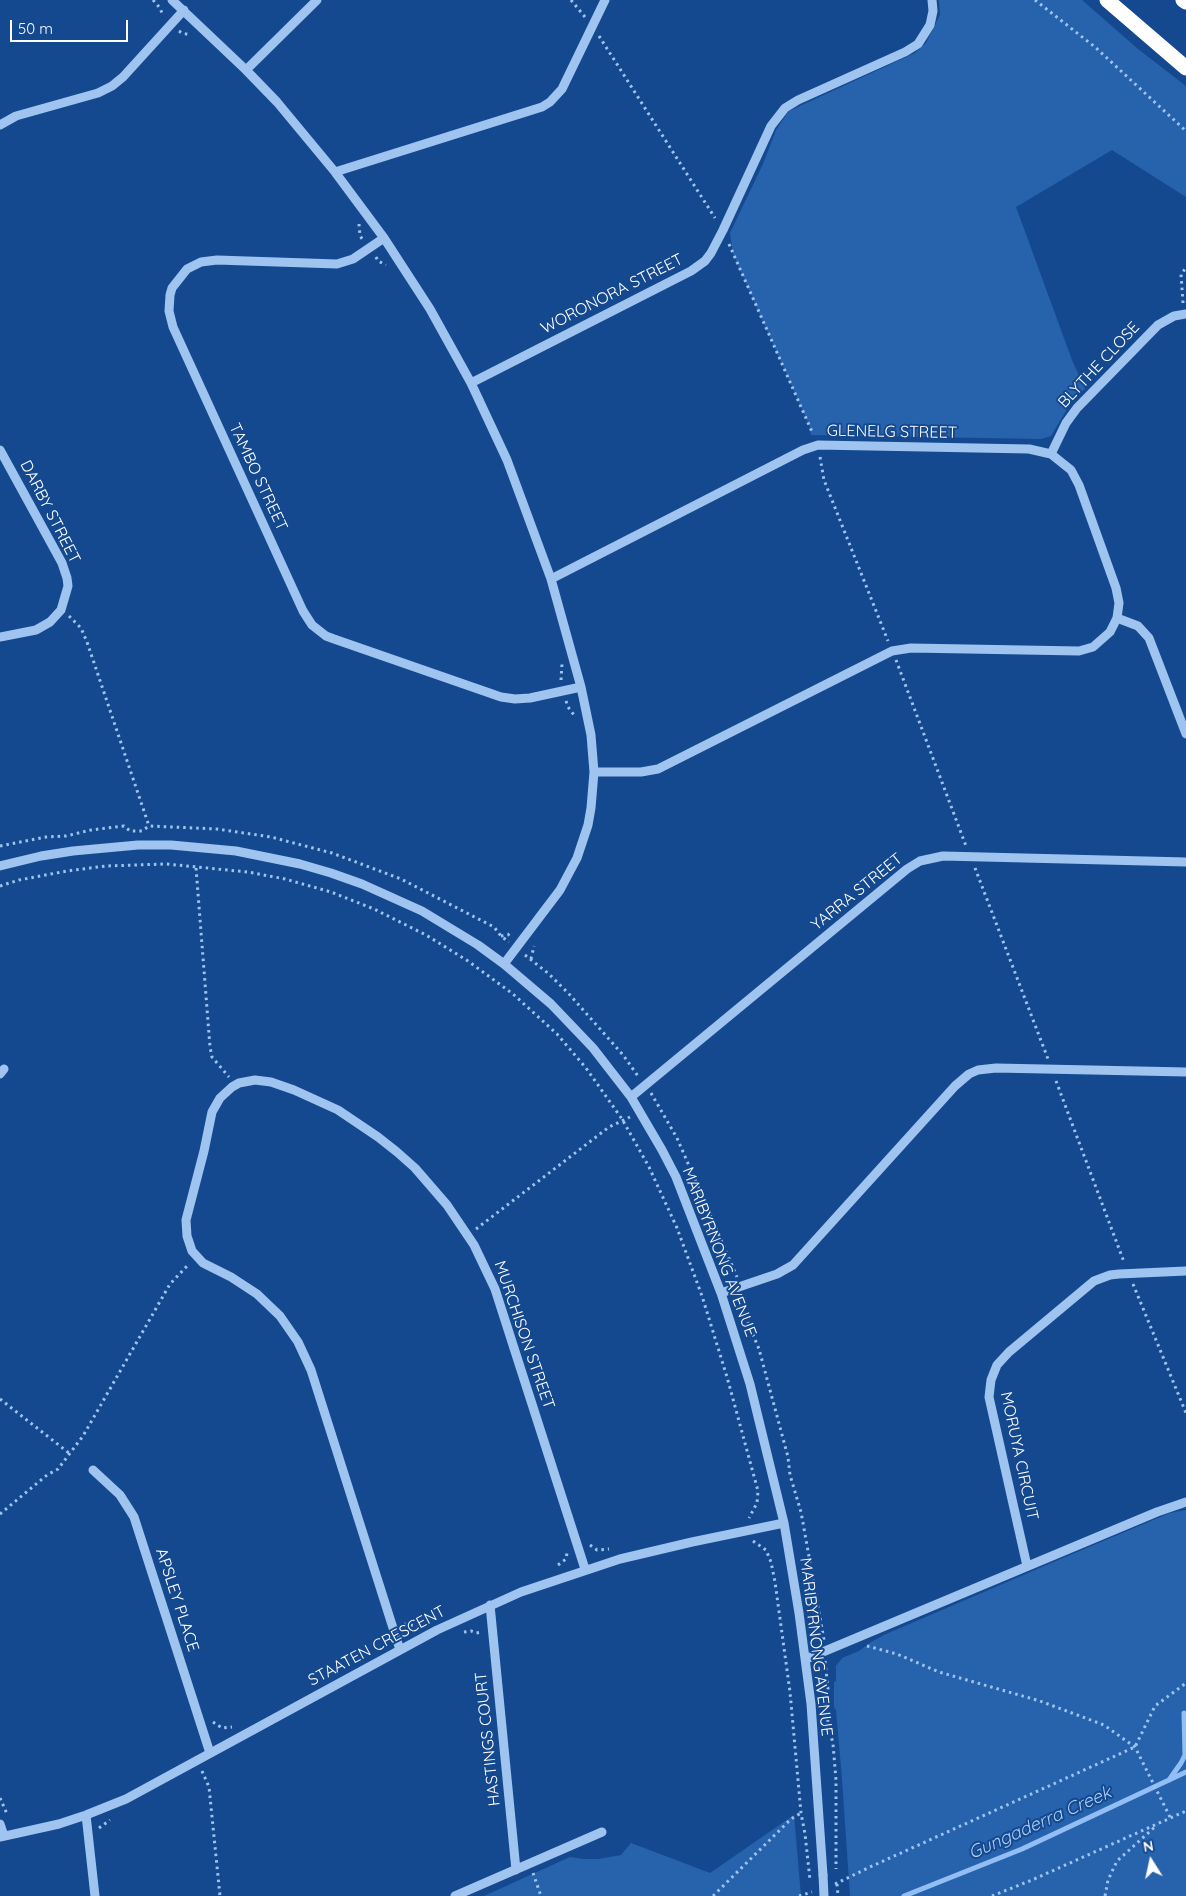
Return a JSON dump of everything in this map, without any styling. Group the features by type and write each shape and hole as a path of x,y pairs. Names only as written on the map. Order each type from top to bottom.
{"highway":[{"path":"1107,0 1186,68"}],"street":[{"path":"172,0 277,102 335,172 384,238 430,309 471,384 513,476 551,579 581,687 591,735 594,772 592,808 577,858 560,890 504,964"},
{"path":"246,70 317,0"},
{"path":"335,172 542,107 550,102 562,89 605,0"},
{"name":"WORONORA STREET","path":"471,384 691,271 705,261 711,254 723,230 771,126 785,108 798,100 905,52 918,44 930,25 933,11 932,0"},
{"path":"0,126 16,116 98,93 112,86 123,77 184,10"},
{"name":"TAMBO STREET","path":"384,238 353,258 337,264 217,260 201,262 187,270 172,288 169,311 173,327 302,611 312,625 326,636 501,697 515,699 530,698 581,687"},
{"name":"BLYTHE CLOSE","path":"1051,454 1066,424 1077,408 1151,331 1166,320 1185,314"},
{"name":"GLENELG STREET","path":"551,579 803,450 818,445 1029,449 1051,454 1071,470 1079,484 1116,588 1119,603 1117,618"},
{"name":"DARBY STREET","path":"0,450 62,563 68,586 61,610"},
{"path":"0,637 36,630 50,622 61,610"},
{"path":"594,772 641,772 666,766 892,651 911,648 1078,651 1100,642 1110,632 1117,618 1138,626 1149,638 1183,719 1186,734"},
{"name":"MARIBYRNONG AVENUE","path":"0,866 73,851 138,845 204,847 268,857 331,873 392,897 450,927 504,964 551,1004 593,1048 631,1098 676,1177 721,1294 752,1394 784,1523 806,1658 824,1896"},
{"name":"YARRA STREET","path":"631,1098 914,864 935,857 1186,862"},
{"path":"721,1294 785,1271 800,1259 961,1079 978,1070 987,1068 1186,1072"},
{"name":"MURCHISON STREET","path":"400,1650 311,1370 298,1342 285,1322 269,1304 244,1285 202,1263 189,1244 186,1220 216,1104 226,1092 239,1083 263,1080 294,1090 338,1110 378,1137 415,1168 447,1205 468,1235 485,1267 500,1304 585,1570"},
{"name":"MORUYA CIRCUIT","path":"1027,1566 990,1405 989,1388 993,1372 1008,1352 1086,1286 1102,1277 1129,1273 1186,1271"},
{"name":"APSLEY PLACE","path":"93,1470 120,1495 134,1517 210,1753"},
{"path":"806,1658 1157,1512 1186,1502"},
{"name":"STAATEN CRESCENT","path":"2,1837 32,1831 86,1815 126,1799 400,1650 490,1605 553,1580 656,1550 784,1523"},
{"name":"HASTINGS COURT","path":"490,1605 516,1870"},
{"path":"86,1815 95,1896"},
{"path":"0,1824 2,1837"},
{"path":"455,1896 602,1832"}],"path":[{"path":"153,0 171,24 182,33 191,34 194,38"},
{"path":"571,0 593,26 723,230 818,445 824,480 892,651 1129,1273 1186,1413"},
{"path":"1035,0 1095,47 1186,131"},
{"path":"354,218 359,225 360,236 378,261 390,269"},
{"path":"1185,314 1181,274 1186,268"},
{"path":"61,610 75,622 87,642 149,826"},
{"path":"560,658 562,665 560,677 568,707 575,717"},
{"path":"0,846 46,837 66,836 91,830 124,826 130,831 142,831 149,826 217,829 245,833 300,843 332,853 417,887 494,927 501,936 549,974 623,1055 657,1103 677,1138 736,1272 746,1304 744,1311 759,1349 788,1457 790,1475 801,1512 823,1634 828,1689 828,1717 833,1744 836,1780 836,1870"},
{"path":"0,886 19,880 67,871 106,866 166,864 248,872 276,877 331,892 374,909 426,935 468,961 513,994 557,1034 586,1068 622,1119 649,1167 677,1228 702,1296 725,1368 758,1490 757,1503 748,1517 753,1542"},
{"path":"196,868 210,1048 212,1057 229,1077 224,1081"},
{"path":"501,936 508,935 515,928"},
{"path":"468,1235 609,1127 657,1103"},
{"path":"0,1514 47,1475 58,1469 83,1436 170,1284 190,1263 187,1258"},
{"path":"0,1399 69,1453"},
{"path":"745,1544 753,1542 766,1550 771,1562 775,1582 789,1684 800,1813 805,1834 810,1880"},
{"path":"460,1633 466,1631 476,1634 492,1629"},
{"path":"858,1646 874,1647 897,1654 939,1672 1040,1701 1104,1725 1135,1747 1170,1817"},
{"path":"826,1663 833,1658"},
{"path":"829,1886 1135,1747 1155,1706 1186,1683"},
{"path":"203,1730 216,1726"},
{"path":"196,1761 209,1787 220,1896"},
{"path":"194,1776 210,1767"},
{"path":"0,1798 8,1816"},
{"path":"992,1896 1186,1811"},
{"path":"713,1896 772,1837 800,1813"},
{"path":"88,1832 98,1829 116,1816"},
{"path":"1104,1896 1108,1880 1117,1861 1159,1822"},
{"path":"530,1864 540,1896"},
{"path":"799,1896 815,1891"}],"shaded area":[{"path":"939,0 1082,0 1138,49 1186,86 1186,197 1112,150 1016,207 1072,360 1085,389 1073,399 1051,436 1041,439 811,435 810,427 733,254 730,233 763,164 776,130 789,111 915,53 926,43 940,15"},
{"path":"1186,1510 1186,1896 850,1896 842,1779 836,1710 834,1707 836,1666 842,1658 859,1651 886,1634 1170,1513"},
{"path":"794,1815 801,1896 484,1896 570,1857 599,1859 621,1855 631,1843 710,1873"}],"waterway":[{"path":"1169,1780 1185,1755 1184,1713"},
{"name":"Gungaderra Creek","path":"904,1896 1022,1849 1186,1772"}]}
